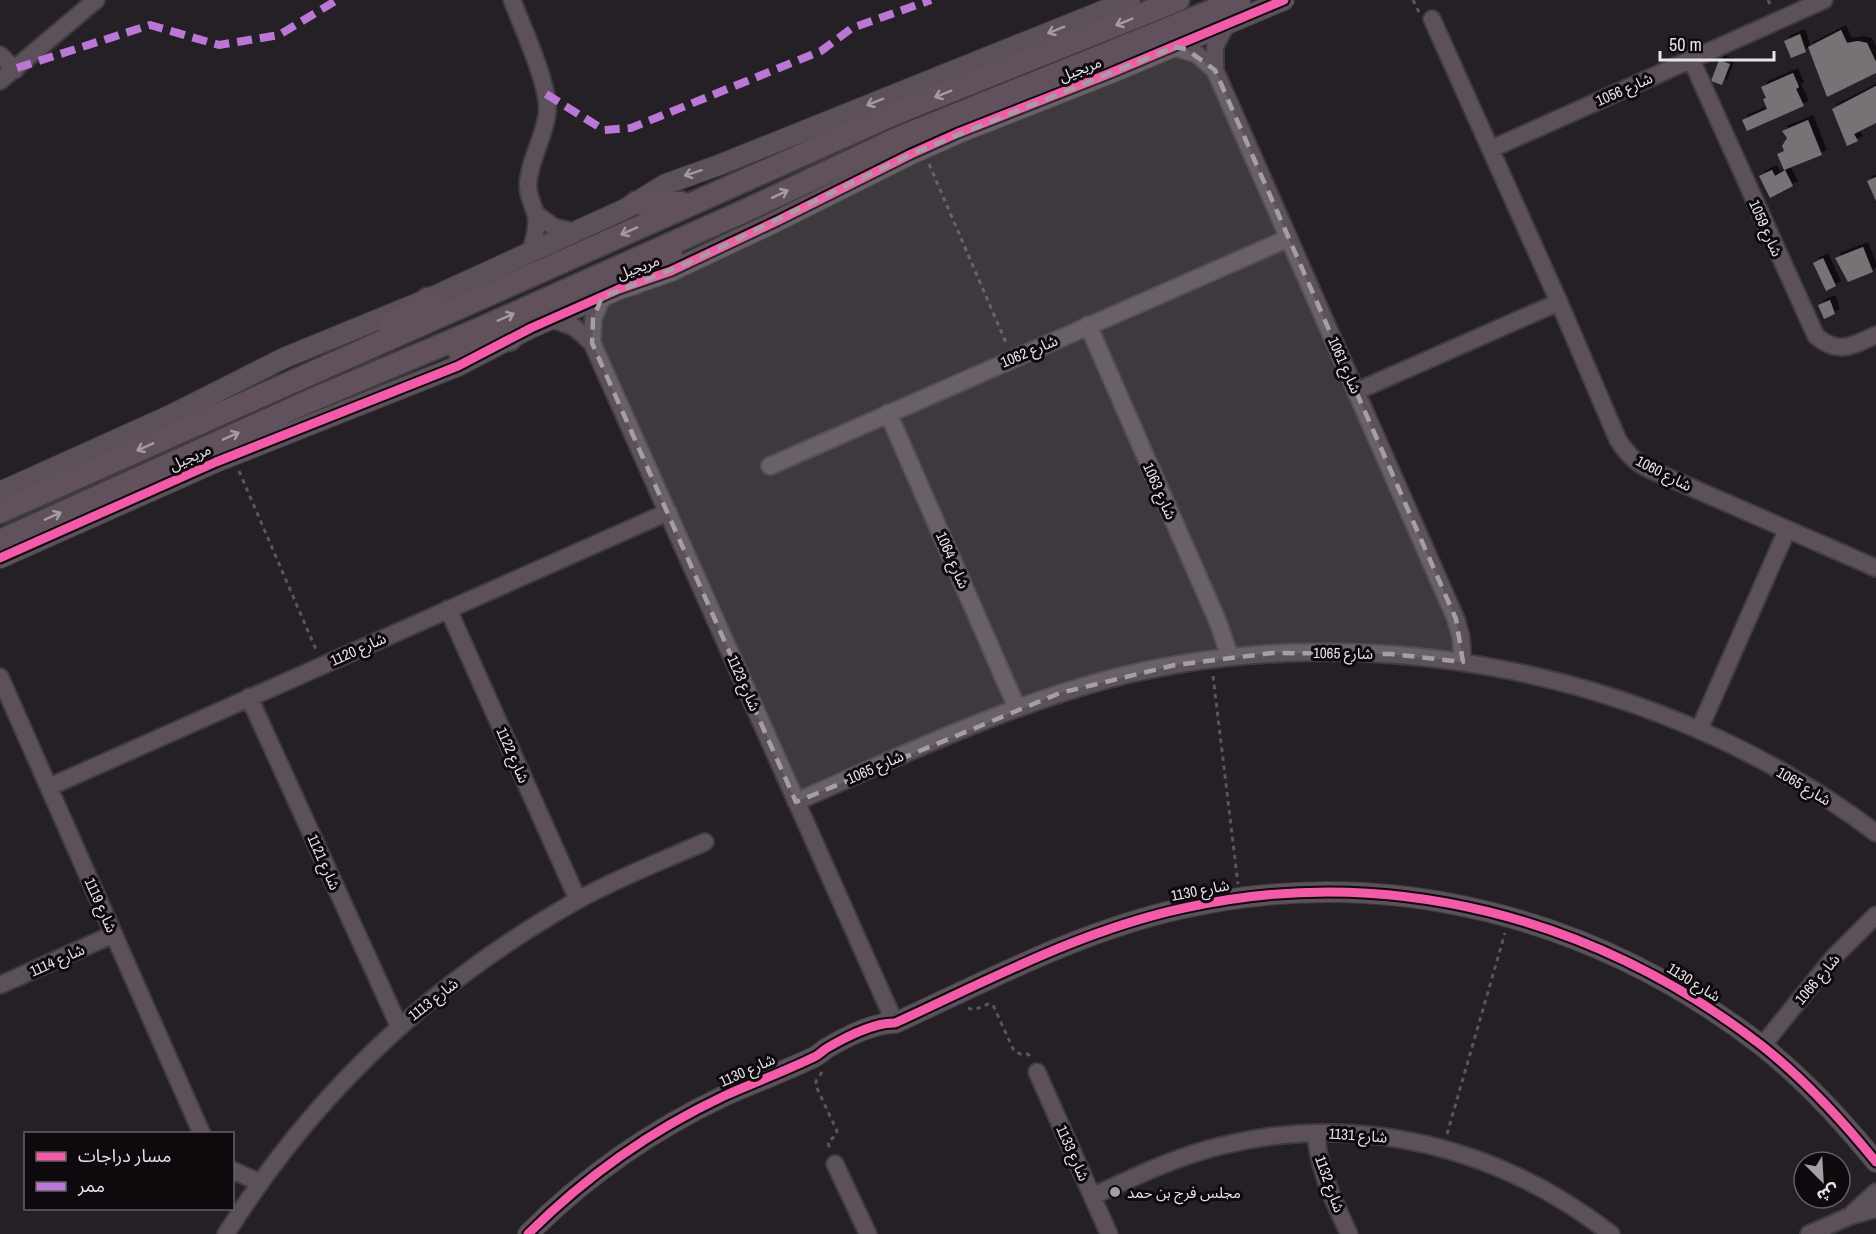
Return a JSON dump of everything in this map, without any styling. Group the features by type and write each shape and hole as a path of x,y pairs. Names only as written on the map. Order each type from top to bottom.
{"main road":[{"name":"مريجيل","path":"0,512 896,113 1178,0"},
{"name":"مريجيل","path":"0,541 307,402 483,328 751,208 899,138 1239,0"},
{"path":"636,203 692,202"},
{"path":"634,283 669,256 751,208"},
{"path":"228,410 244,394 256,387 389,324 428,299"},
{"path":"307,402 354,389 458,351 510,339"}],"street":[{"path":"0,81 96,0"},
{"path":"512,0 548,104 545,124 528,183 529,198 536,214 535,234 530,252"},
{"path":"0,492 173,414 284,358 428,299 575,232 636,203 678,178 719,165 1130,0"},
{"name":"مريجيل","path":"0,558 232,455 458,366 510,339 602,297 688,263 922,149 1284,0"},
{"name":"شارع 1056","path":"1491,149 1824,0"},
{"name":"شارع 1060","path":"1432,19 1559,302 1618,440 1633,459 1651,470 1876,568"},
{"name":"شارع 1061","path":"1227,23 1215,46 1215,70 1456,618 1461,637 1463,662"},
{"name":"شارع 1061","path":"1174,47 1197,54 1215,70"},
{"path":"0,56 15,70"},
{"name":"شارع 1059","path":"1691,59 1816,336 1825,344 1846,347 1876,335"},
{"path":"536,214 554,227 575,232"},
{"name":"شارع 1062","path":"770,466 1289,238"},
{"name":"شارع 1123","path":"592,343 593,318 602,297"},
{"path":"1357,391 1559,302"},
{"name":"شارع 1123","path":"551,320 574,327 592,343 895,1023"},
{"name":"شارع 1063","path":"1088,325 1218,622 1230,657"},
{"name":"شارع 1064","path":"888,413 1017,708"},
{"name":"شارع 1120","path":"49,787 668,512"},
{"path":"1699,730 1787,530"},
{"name":"شارع 1122","path":"448,609 578,900"},
{"name":"شارع 1065","path":"796,802 1017,708 1118,677 1211,659 1332,652 1391,654 1463,662 1507,670 1602,694 1699,730 1770,765 1876,832"},
{"name":"شارع 1119","path":"0,677 201,1132"},
{"name":"شارع 1121","path":"249,698 399,1026"},
{"name":"شارع 1113","path":"226,1234 259,1182 322,1104 399,1026 480,962 526,931 578,900 705,842"},
{"name":"شارع 1130","path":"528,1234 578,1189 612,1162 648,1138 724,1096 815,1057 857,1034 878,1025 895,1023 1101,931 1185,907 1239,898 1306,892 1394,896 1472,907 1510,916 1592,945 1635,965 1700,1002 1762,1046 1814,1092 1876,1162"},
{"name":"شارع 1066","path":"1762,1046 1833,958 1876,915"},
{"name":"شارع 1114","path":"0,985 114,934"},
{"name":"شارع 1133","path":"1037,1072 1109,1234"},
{"name":"شارع 1131","path":"1093,1196 1180,1158 1219,1146 1264,1137 1316,1133 1377,1135 1443,1148 1496,1166 1570,1204 1611,1234"},
{"name":"شارع 1132","path":"1316,1133 1322,1170 1349,1234"},
{"path":"836,1164 867,1234"},
{"path":"234,1171 259,1182"},
{"path":"1850,1216 1876,1192"},
{"path":"234,1194 245,1204"},
{"path":"1809,1234 1850,1216 1876,1209"}],"path":[{"path":"922,149 1013,358"},
{"path":"232,455 323,665"},
{"path":"1211,659 1239,898"},
{"path":"1443,1148 1510,916"},
{"path":"960,993 970,1010 988,1004 994,1006 1014,1051 1030,1056 1037,1072"},
{"path":"815,1057 822,1072 816,1081 816,1086 837,1131 827,1145 836,1164"}],"highlighted area":[{"path":"1174,47 1186,49 1215,70 1456,619 1463,662 1391,654 1272,653 1175,665 1060,693 796,802 592,343 593,319 602,297 688,263 911,154"}],"building":[{"path":"1841,30 1847,43 1858,41 1867,43 1876,62 1876,73 1827,97 1808,47"},
{"path":"1800,34 1806,52 1791,58 1784,41"},
{"path":"1719,60 1730,64 1722,85 1711,81"},
{"path":"1793,73 1799,87 1796,89 1804,106 1747,131 1742,120 1767,109 1763,99 1766,98 1761,87"},
{"path":"1876,86 1876,123 1854,134 1858,141 1847,146 1832,109"},
{"path":"1808,120 1822,155 1784,170 1777,154 1784,151 1782,146 1787,138 1782,131"},
{"path":"1772,170 1775,176 1785,170 1793,186 1770,198 1759,176"},
{"path":"1876,177 1876,201 1867,181"},
{"path":"1863,247 1873,272 1848,282 1835,258"},
{"path":"1823,258 1836,286 1826,291 1813,263"},
{"path":"1830,300 1835,314 1824,319 1818,305"}],"marked path":[{"path":"17,68 150,25 219,45 279,35 337,0"},
{"path":"546,94 604,130 631,128 821,51 852,28 931,0"}],"cycle path":[{"path":"0,558 216,462 458,366 531,328 619,289 671,271 958,133 1108,74 1284,0"},
{"path":"528,1234 596,1174 645,1140 697,1109 814,1057 851,1035 878,1025 895,1023 1036,958 1109,929 1184,908 1261,895 1338,892 1414,898 1488,912 1560,934 1630,964 1697,1001 1761,1045 1822,1100 1876,1162"}],"place":[{"name":"مجلس فرج بن حمد","path":"1115,1192"}]}
